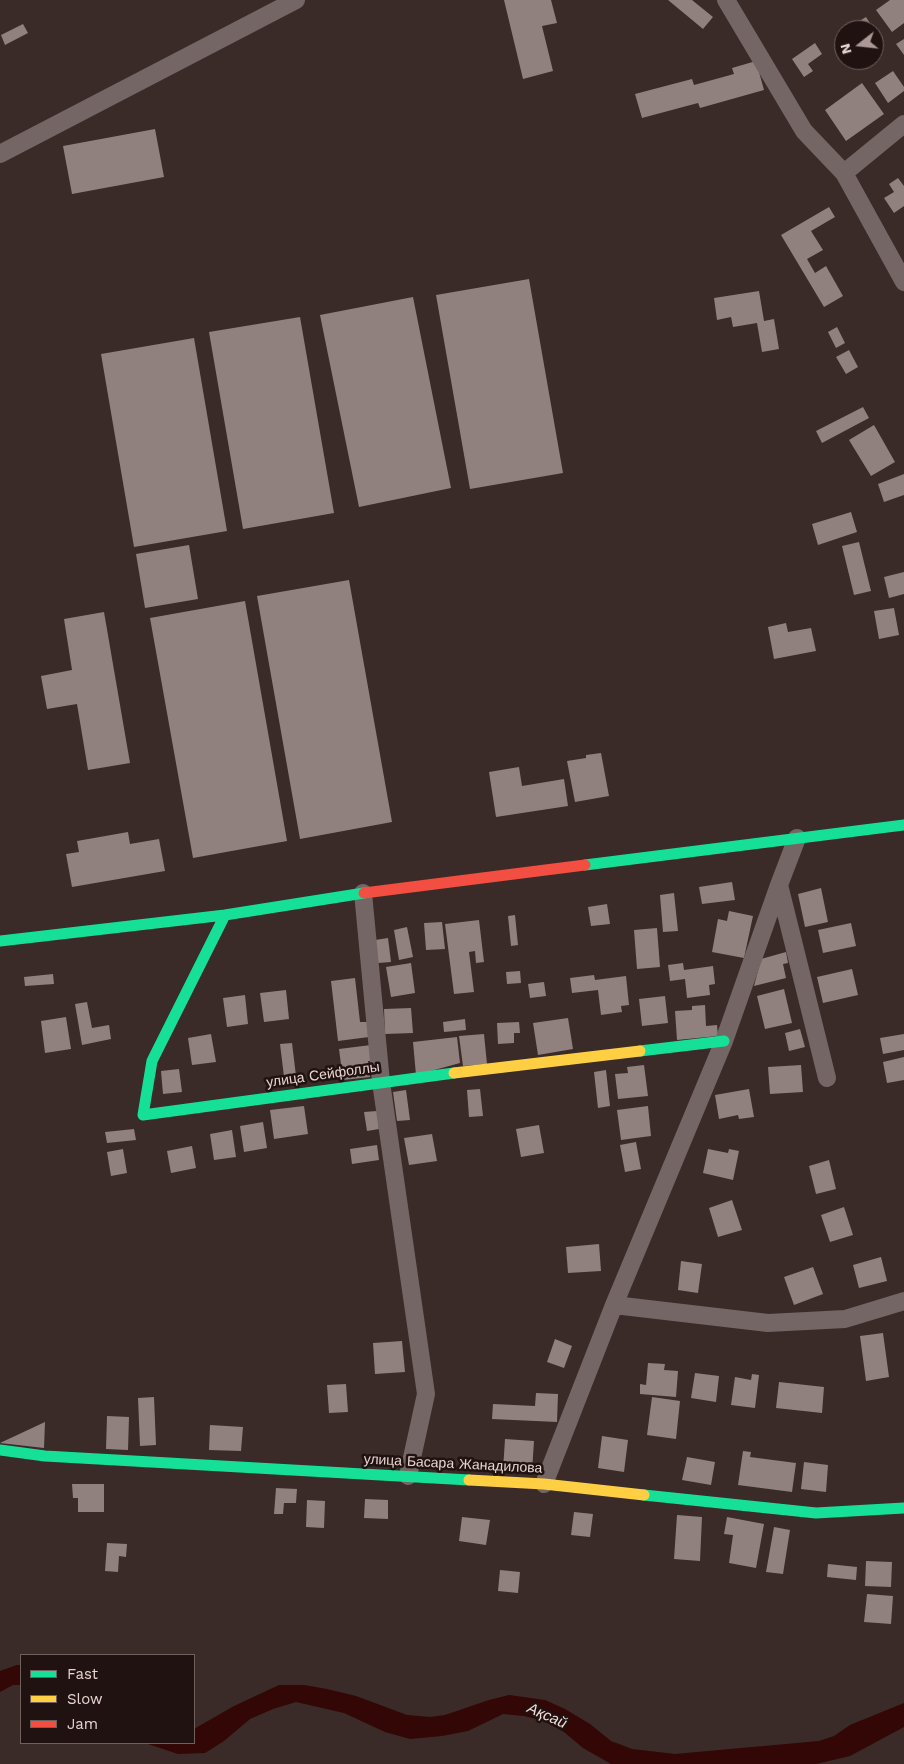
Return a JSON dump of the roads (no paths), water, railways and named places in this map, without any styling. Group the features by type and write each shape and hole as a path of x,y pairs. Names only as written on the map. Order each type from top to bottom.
{"street":[{"path":"0,154 296,0"},
{"path":"726,0 804,132 844,173 904,282"},
{"path":"844,173 904,124"},
{"path":"0,940 225,915 363,893 904,825"},
{"path":"544,1484 614,1305 724,1041 797,838"},
{"path":"779,885 827,1078"},
{"path":"363,893 382,1082 426,1394 408,1476"},
{"name":"улица Сейфоллы","path":"225,915 152,1061 143,1115 382,1082 724,1041"},
{"path":"614,1305 768,1323 845,1319 904,1301"},
{"name":"улица Басара Жанадилова","path":"0,1450 45,1456 544,1484 816,1513 904,1508"}],"water":[{"path":"20,1665 20,1685 13,1685 0,1692 0,1671"},
{"name":"Ақсай","path":"279,1685 304,1685 327,1689 356,1696 407,1715 430,1717 445,1715 509,1695 545,1700 590,1724 611,1741 632,1749 675,1754 819,1741 834,1736 850,1725 904,1703 904,1727 850,1756 816,1764 611,1764 583,1748 564,1732 544,1721 524,1716 503,1714 468,1731 410,1739 385,1732 344,1713 296,1702 250,1719 224,1741 205,1753 178,1754 148,1744 195,1744 195,1728 234,1706"}]}
